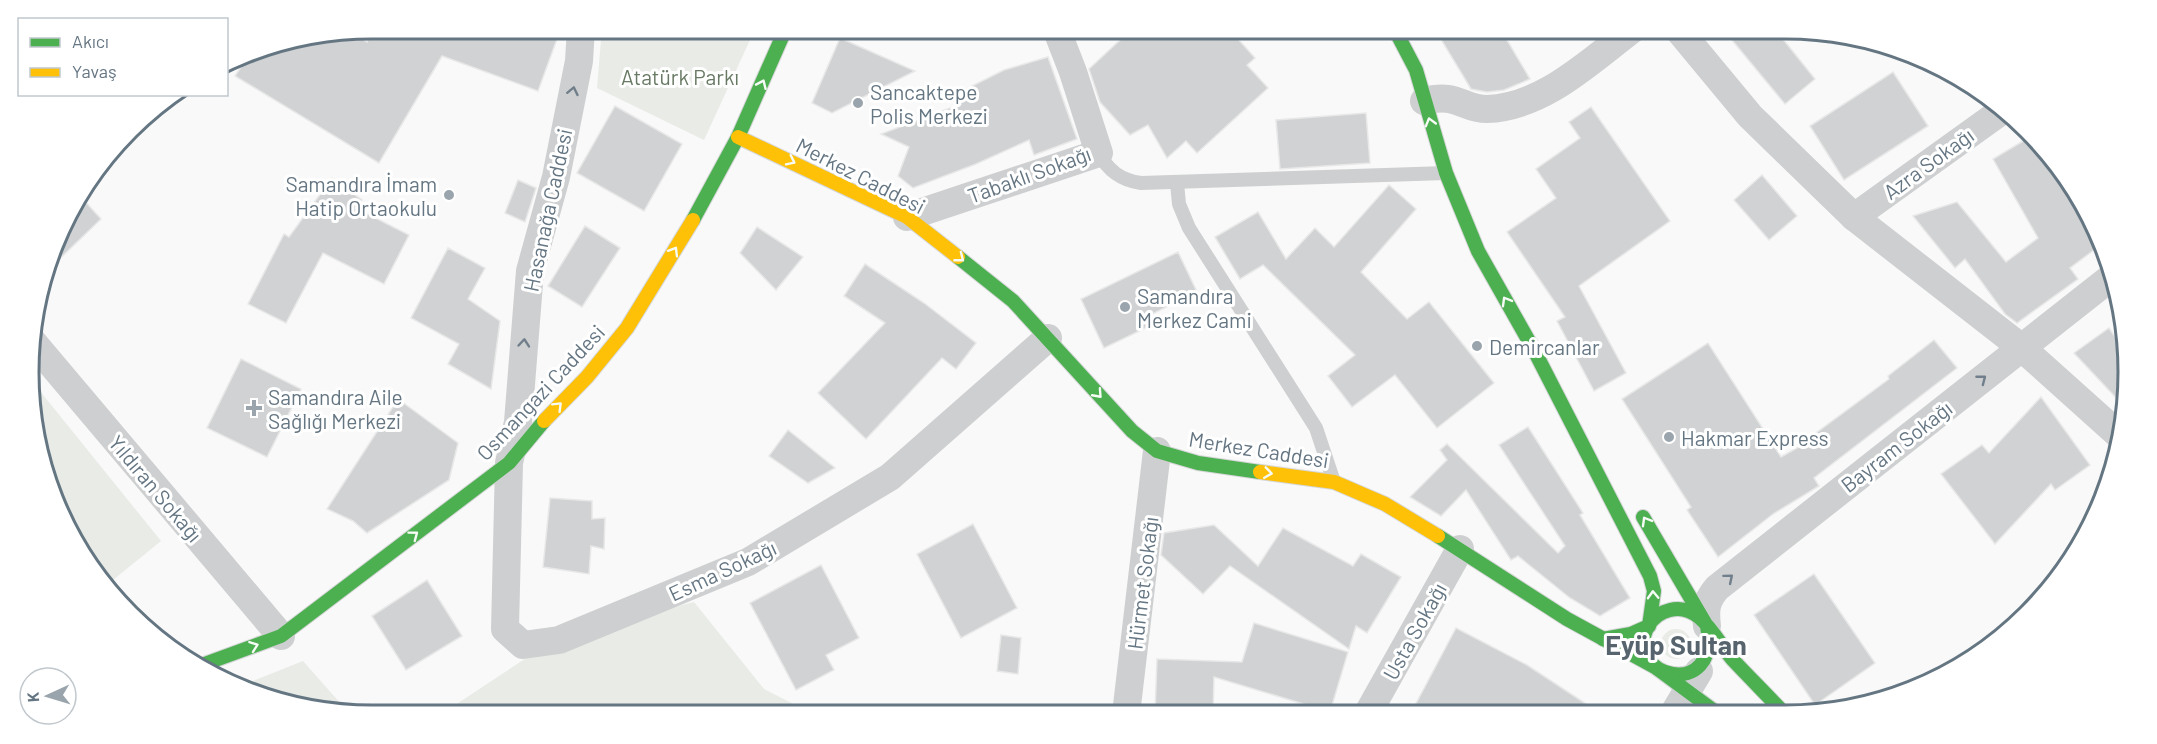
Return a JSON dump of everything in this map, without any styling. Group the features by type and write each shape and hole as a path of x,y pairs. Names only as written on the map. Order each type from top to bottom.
{"main road":[{"name":"Osmangazi Caddesi","path":"210,663 281,636 509,463 540,424 587,377 627,328 695,217 738,137 781,39"},
{"path":"1400,39 1416,70 1446,173 1478,251 1535,352 1650,576 1654,591 1645,648 1655,667 1675,676 1696,670 1704,663 1711,645 1707,626 1634,500"},
{"name":"Merkez Caddesi","path":"738,137 907,218 1013,301 1132,431 1157,451 1198,463 1334,482 1385,504 1460,549 1567,619 1655,667"},
{"path":"1535,352 1599,445"},
{"path":"1603,639 1631,634 1649,626 1656,617 1675,609 1694,613 1751,680 1776,705"}],"street":[{"name":"Hasanağa Caddesi","path":"509,463 518,422 530,271 556,177 579,61 580,39"},
{"name":"Tabaklı Sokağı","path":"907,218 1099,153 1060,39"},
{"path":"1424,102 1450,98 1483,109 1523,102 1556,86 1619,39"},
{"path":"1686,39 1750,116 1854,217 2022,348 2113,430"},
{"name":"Azra Sokağı","path":"1854,217 1996,115"},
{"name":"Bayram Sokağı","path":"1707,626 1705,610 1708,599 1717,588 2106,282"},
{"name":"Esma Sokağı","path":"509,463 510,516 506,629 523,645 560,640 748,562 890,477 1048,338"},
{"name":"Yıldıran Sokağı","path":"40,350 281,636"},
{"name":"Hürmet Sokağı","path":"1127,705 1157,451"},
{"name":"Usta Sokağı","path":"1372,705 1460,549"},
{"path":"1655,667 1666,682 1677,705 1704,663"}],"lane":[{"path":"1099,153 1110,170 1129,181 1177,183 1446,173"},
{"path":"1177,183 1179,204 1189,228 1316,428 1334,482"}],"green space":[{"name":"Atatürk Parkı","path":"601,39 750,39 704,140 597,88"},
{"path":"40,391 161,541 112,580 108,575 73,519 64,499 45,437"},
{"path":"694,602 764,689 795,705 455,705 561,635"},
{"path":"1676,629 1682,630 1690,638 1690,650 1682,658 1676,659 1670,658 1662,650 1661,644 1662,638 1670,630"},
{"path":"303,661 340,703 307,699 251,682"}],"building":[{"path":"363,39 367,42 368,39 372,39 557,39 538,91 442,56 379,163 235,76 242,65 286,50 329,42"},
{"path":"840,39 915,71 832,113 812,103"},
{"path":"1121,39 1238,39 1255,58 1247,65 1268,88 1197,153 1186,141 1167,158 1148,125 1130,135 1100,102 1089,69"},
{"path":"1441,39 1506,39 1530,79 1504,90 1487,92 1471,89"},
{"path":"1731,39 1783,39 1815,79 1785,104"},
{"path":"1048,57 1077,139 1034,155 1029,140 976,164 913,188 898,176 909,147 881,134 961,104 956,94 1004,70"},
{"path":"1893,72 1928,126 1844,180 1810,126"},
{"path":"615,106 682,144 644,211 577,173"},
{"path":"1591,107 1670,221 1579,286 1626,373 1594,391 1557,321 1565,317 1507,232 1556,198 1536,169 1580,138 1569,122"},
{"path":"1366,113 1370,163 1280,169 1276,120"},
{"path":"2024,141 2062,187 2084,225 2095,250 2070,268 2078,279 2017,323 2005,314 1965,259 1955,268 1913,216 1957,202 2006,262 2038,238 1993,159"},
{"path":"1762,175 1797,216 1769,240 1734,200"},
{"path":"332,178 362,200 356,208 409,235 384,284 323,253 286,323 248,304 284,234 289,237"},
{"path":"518,180 536,188 525,222 505,213"},
{"path":"1389,185 1416,209 1361,272 1407,319 1429,302 1494,383 1437,428 1395,375 1352,407 1328,376 1355,355 1263,265 1240,279 1215,237 1258,212 1286,259 1315,228 1334,247"},
{"path":"86,202 101,219 59,259 73,225"},
{"path":"585,226 620,248 582,307 548,286"},
{"path":"757,227 803,257 776,290 740,253"},
{"path":"448,248 485,268 468,299 500,321 491,389 448,364 459,344 411,318"},
{"name":"Samandıra Merkez Cami","path":"1178,252 1197,292 1150,315 1154,324 1104,348 1081,299"},
{"path":"865,264 924,303 976,343 956,369 942,358 866,439 818,393 885,323 844,296"},
{"path":"2109,328 2116,338 2117,398 2074,353"},
{"path":"1934,340 1957,368 1814,478 1819,486 1773,514 1718,557 1687,510 1691,507 1622,399 1708,343 1781,457 1818,436 1816,433 1889,379 1888,376"},
{"name":"Samandıra Aile Sağlığı Merkezi","path":"241,359 301,389 267,457 207,428"},
{"path":"2041,397 2090,465 2055,490 2051,484 1995,544 1941,474 1982,445 1989,453"},
{"path":"398,399 458,443 449,480 367,533 353,521 327,509"},
{"path":"1528,427 1583,513 1580,515 1630,598 1600,616 1570,598 1518,556 1511,560 1466,490 1441,516 1410,497 1447,460 1440,450 1447,444 1558,553 1565,546 1499,445"},
{"path":"788,430 835,468 808,483 769,456"},
{"path":"550,498 592,501 592,519 605,518 604,549 591,546 589,574 543,567"},
{"path":"973,524 1017,608 961,638 917,554"},
{"path":"1214,525 1258,566 1283,528 1353,566 1361,554 1401,577 1367,633 1356,626 1349,649 1230,566 1203,594 1161,555 1164,533"},
{"path":"821,565 859,638 826,655 834,670 796,690 750,603"},
{"path":"1814,574 1875,663 1818,703 1814,703 1754,615"},
{"path":"427,580 462,636 406,670 372,616"},
{"path":"1254,623 1348,652 1332,705 1307,705 1214,677 1213,705 1155,705 1157,659 1242,662"},
{"path":"1456,628 1527,665 1588,705 1415,705"},
{"path":"1001,635 1021,638 1018,674 997,671"}],"traffic: fast":[{"path":"693,220 738,137 781,39"},
{"path":"1400,39 1416,70 1446,173 1478,251 1535,352 1650,576 1654,591 1649,626 1631,634 1603,639"},
{"path":"958,257 1013,301 1132,431 1157,451 1198,463 1260,472"},
{"path":"209,662 281,636 509,463 544,421"},
{"path":"1643,517 1706,624"},
{"path":"1438,536 1567,619 1655,667 1706,705"},
{"path":"1681,609 1691,612 1706,624 1707,650 1700,665 1687,673 1673,674 1658,669 1648,659 1643,644 1648,626 1660,614 1681,609"},
{"path":"1706,624 1733,660 1776,705"}],"traffic: slow":[{"path":"738,137 907,217 958,257"},
{"path":"544,421 587,377 627,328 693,220"},
{"path":"1260,472 1334,482 1385,504 1438,536"}],"place":[{"name":"Sancaktepe Polis Merkezi","path":"858,103"},
{"name":"Samandıra İmam Hatip Ortaokulu","path":"449,195"},
{"name":"Samandıra Merkez Cami","path":"1125,307"},
{"name":"Demircanlar","path":"1477,346"},
{"name":"Samandıra Aile Sağlığı Merkezi","path":"254,408"},
{"name":"Hakmar Express","path":"1669,437"}],"district":[{"name":"Eyüp Sultan","path":"1676,644"}]}
